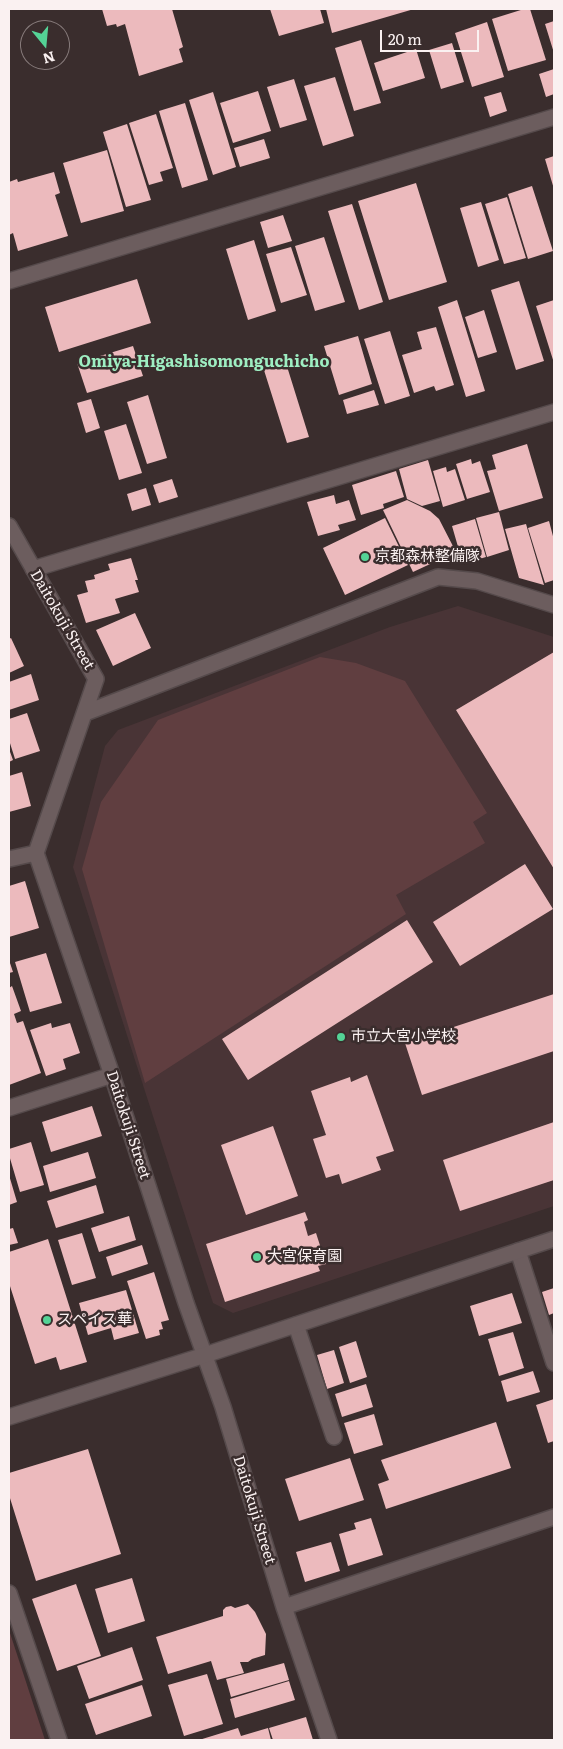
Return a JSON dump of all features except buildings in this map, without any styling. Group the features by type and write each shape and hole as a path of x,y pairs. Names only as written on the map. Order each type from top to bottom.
{"street":[{"path":"9,281 554,117"},
{"path":"33,569 554,412"},
{"name":"Daitokuji Street","path":"9,526 96,679 36,853 226,1417 284,1607 329,1740"},
{"path":"85,713 438,577 477,581 554,606"},
{"path":"10,857 36,853"},
{"path":"9,1108 112,1076"},
{"path":"9,1417 296,1325 554,1239"},
{"path":"518,1251 554,1363"},
{"path":"296,1325 334,1436"},
{"path":"284,1607 554,1518"},
{"path":"9,1593 59,1740"}],"shaded area":[{"name":"市立大宮小学校","path":"458,606 554,637 554,1206 233,1313 213,1303 73,867 105,746 118,730 390,627"},
{"path":"320,657 356,663 405,681 487,813 473,822 485,843 396,895 406,914 145,1083 82,869 101,802 158,720"},
{"path":"9,1630 45,1740 9,1740"}],"place":[{"name":"京都森林整備隊","path":"365,557"},
{"name":"市立大宮小学校","path":"341,1037"},
{"name":"大宮保育園","path":"257,1257"},
{"name":"スペイス華","path":"47,1320"}],"district":[{"name":"Omiya-Higashisomonguchicho","path":"204,362"}]}
